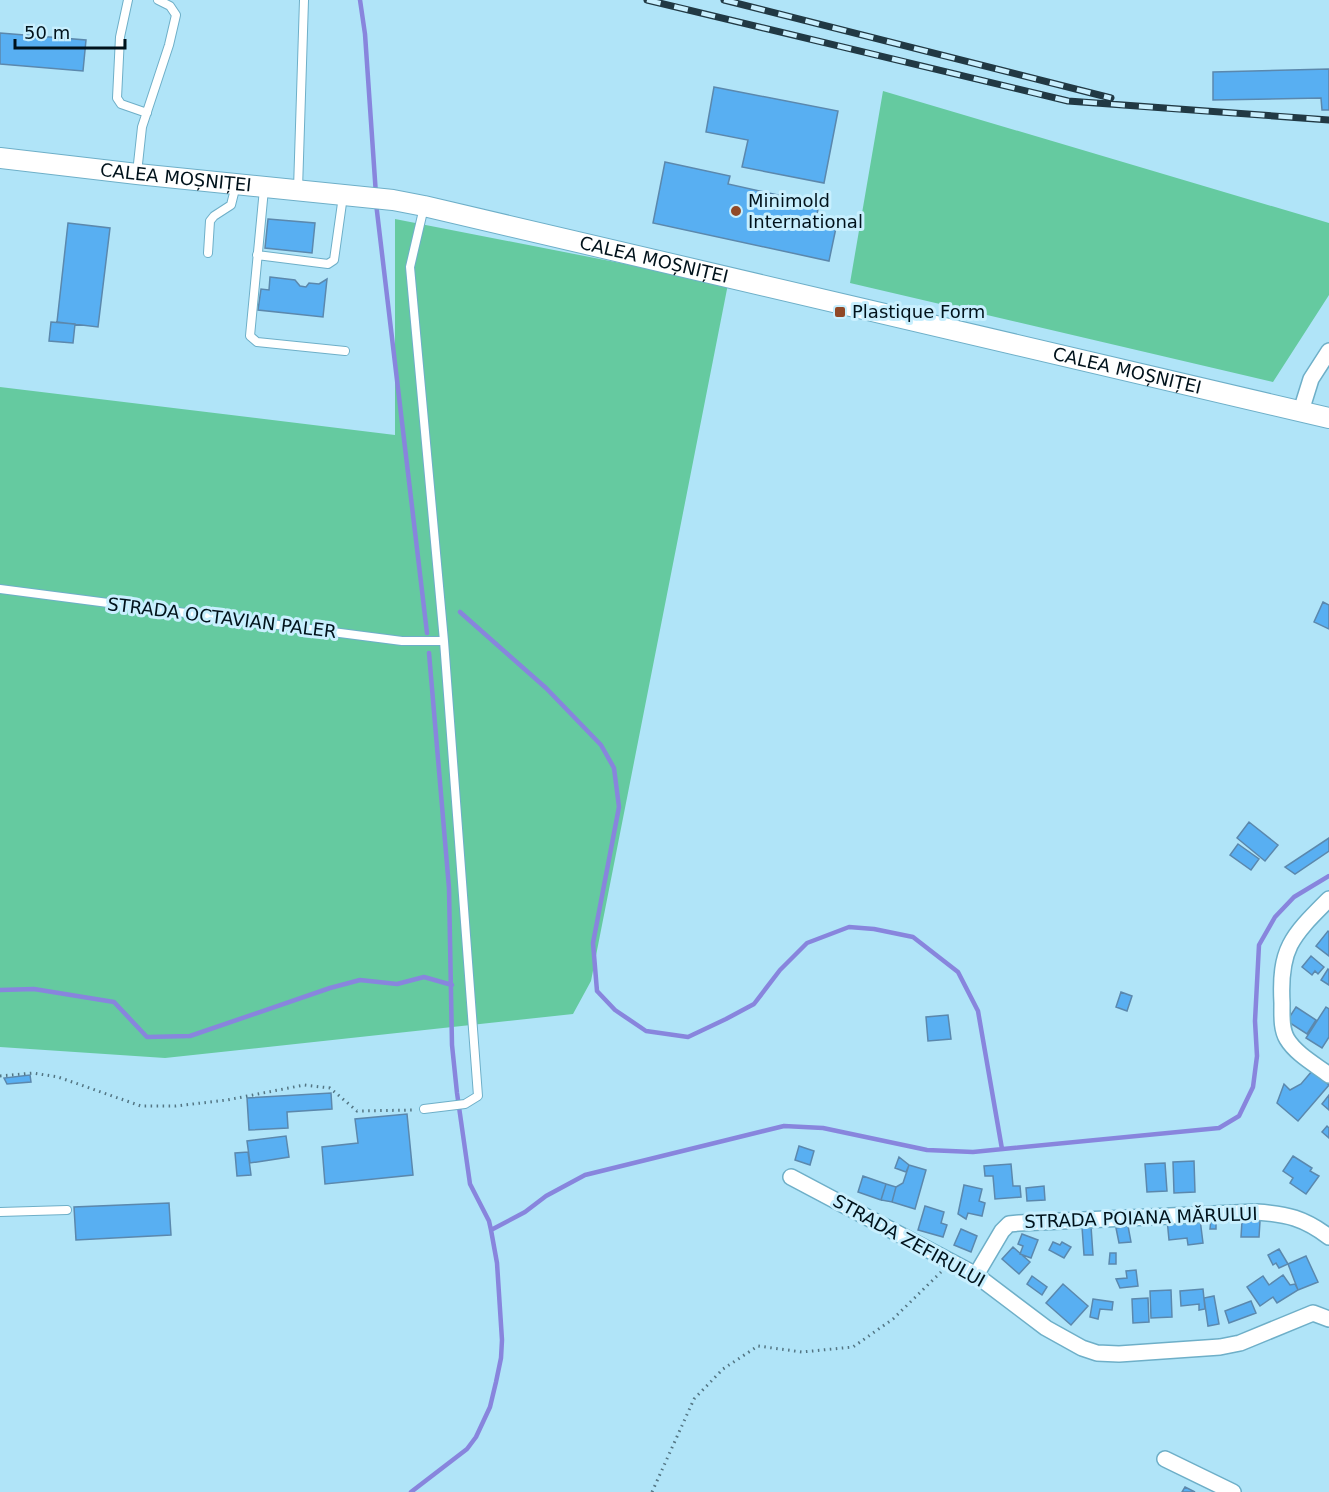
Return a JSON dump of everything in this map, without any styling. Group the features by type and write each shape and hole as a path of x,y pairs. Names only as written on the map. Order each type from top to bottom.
{"street":[{"name":"CALEA MOȘNIȚEI","path":"0,158 393,200 424,206 1329,418"},
{"path":"1301,411 1311,379 1329,351"},
{"path":"1326,907 1294,937 1284,959 1281,978 1283,1030 1294,1047 1329,1076"},
{"name":"STRADA ZEFIRULUI","path":"791,1177 976,1275 1046,1328 1082,1348 1097,1353 1119,1354 1220,1347 1240,1343 1329,1307"},
{"name":"STRADA POIANA MĂRULUI","path":"976,1275 1002,1231 1009,1224 1256,1212 1297,1217 1329,1237"},
{"path":"1313,1313 1329,1319"},
{"path":"1166,1459 1233,1492"}],"lane":[{"path":"128,0 120,37 117,98 121,104 147,113"},
{"path":"137,174 140,135 169,45 176,15 170,6 158,0"},
{"path":"298,190 304,0"},
{"path":"208,253 210,221 231,205 236,185"},
{"path":"264,187 250,336 253,340 345,351"},
{"path":"257,255 332,263 352,196"},
{"path":"424,206 410,267 444,641 478,1096 465,1104 424,1109"},
{"name":"STRADA OCTAVIAN PALER","path":"0,589 402,641 444,641"},
{"path":"0,1212 67,1210"}],"path":[{"path":"0,1076 33,1072 58,1077 141,1106 176,1106 227,1100 304,1084 330,1088 357,1111 424,1109"},
{"path":"652,1492 694,1399 723,1369 758,1346 802,1352 854,1347 893,1319 951,1262"}],"green space":[{"path":"883,91 1329,223 1329,295 1273,382 850,283"},
{"path":"395,219 728,284 591,981 573,1014 165,1058 0,1047 0,387 395,435"}],"building":[{"path":"0,33 86,40 83,71 0,64"},
{"path":"1329,69 1329,110 1322,110 1321,98 1213,100 1213,72"},
{"path":"714,87 838,111 824,183 742,167 748,140 706,132"},
{"name":"Minimold International","path":"665,162 730,176 728,184 819,204 816,219 837,223 829,261 653,223"},
{"path":"268,219 315,223 312,253 265,248"},
{"path":"68,223 110,228 98,327 57,322"},
{"path":"270,277 295,280 300,286 306,287 309,283 319,284 327,279 323,317 258,310 261,289 269,290"},
{"path":"51,322 75,324 73,343 49,341"},
{"path":"1323,602 1329,605 1329,629 1314,622"},
{"path":"1249,822 1278,845 1265,861 1237,838"},
{"path":"1329,838 1329,851 1295,874 1285,867"},
{"path":"1238,844 1259,859 1251,870 1230,855"},
{"path":"1329,932 1329,956 1316,946"},
{"path":"1311,956 1324,967 1318,974 1315,971 1312,975 1302,967"},
{"path":"1329,970 1329,985 1321,980"},
{"path":"1121,992 1132,996 1127,1011 1116,1007"},
{"path":"1296,1007 1316,1020 1307,1034 1287,1021"},
{"path":"1326,1007 1329,1009 1329,1037 1322,1048 1306,1038"},
{"path":"948,1015 951,1039 928,1041 926,1017"},
{"path":"1312,1071 1329,1085 1298,1121 1277,1103 1284,1084 1290,1090 1301,1084"},
{"path":"30,1075 31,1082 7,1084 4,1078"},
{"path":"331,1093 332,1109 287,1112 288,1128 249,1130 247,1098"},
{"path":"1329,1095 1329,1110 1322,1104"},
{"path":"407,1114 413,1175 325,1184 322,1147 358,1143 355,1119"},
{"path":"1327,1126 1329,1128 1329,1138 1322,1132"},
{"path":"286,1136 289,1157 250,1163 247,1141"},
{"path":"799,1146 814,1151 810,1165 795,1160"},
{"path":"248,1152 251,1175 237,1176 235,1153"},
{"path":"1293,1156 1312,1168 1310,1171 1319,1176 1306,1194 1290,1183 1293,1178 1283,1171"},
{"path":"899,1157 909,1165 906,1172 895,1168"},
{"path":"1194,1161 1195,1192 1174,1193 1173,1162"},
{"path":"1165,1163 1167,1191 1147,1192 1145,1164"},
{"path":"1011,1164 1013,1186 1020,1186 1021,1197 995,1199 993,1176 985,1176 984,1166"},
{"path":"909,1165 926,1170 915,1209 892,1202 896,1187 903,1183"},
{"path":"863,1176 886,1184 881,1200 858,1192"},
{"path":"886,1184 896,1187 892,1202 881,1200"},
{"path":"964,1185 982,1189 979,1201 985,1203 982,1216 968,1213 966,1219 958,1214"},
{"path":"1044,1186 1045,1200 1027,1201 1026,1188"},
{"path":"169,1203 171,1235 76,1240 74,1207"},
{"path":"925,1206 944,1212 941,1223 947,1225 943,1237 918,1230"},
{"path":"1167,1219 1200,1219 1203,1243 1188,1245 1187,1238 1169,1240"},
{"path":"1211,1219 1216,1219 1216,1229 1210,1229"},
{"path":"1242,1221 1260,1221 1259,1237 1241,1237"},
{"path":"1091,1226 1093,1255 1084,1255 1082,1227"},
{"path":"1128,1226 1131,1242 1119,1243 1116,1228"},
{"path":"961,1229 977,1236 971,1252 954,1245"},
{"path":"1022,1234 1038,1240 1031,1258 1020,1254 1023,1246 1018,1244"},
{"path":"1053,1242 1060,1245 1062,1242 1071,1247 1064,1258 1049,1250"},
{"path":"1013,1247 1030,1262 1019,1274 1002,1259"},
{"path":"1279,1249 1288,1264 1279,1268 1276,1263 1273,1265 1268,1255"},
{"path":"1110,1253 1116,1253 1116,1264 1109,1264"},
{"path":"1306,1256 1318,1282 1298,1290 1288,1264"},
{"path":"1136,1270 1138,1286 1120,1288 1116,1279 1127,1278 1126,1271"},
{"path":"1283,1275 1290,1285 1295,1284 1298,1290 1277,1303 1273,1297 1260,1306 1247,1287 1263,1276 1269,1285"},
{"path":"1032,1276 1047,1287 1042,1295 1027,1284"},
{"path":"1063,1284 1088,1306 1071,1325 1046,1303"},
{"path":"1203,1289 1205,1309 1199,1310 1199,1304 1181,1306 1180,1291"},
{"path":"1171,1290 1172,1317 1151,1318 1150,1291"},
{"path":"1214,1296 1219,1324 1208,1326 1204,1298"},
{"path":"1148,1298 1149,1322 1133,1323 1132,1299"},
{"path":"1093,1299 1113,1302 1112,1310 1100,1309 1098,1319 1090,1317"},
{"path":"1251,1301 1256,1313 1229,1323 1225,1311"},
{"path":"1185,1487 1195,1492 1182,1492"}],"waterway":[{"path":"360,0 365,34 376,195"},
{"path":"376,203 427,633"},
{"path":"460,612 546,688 601,745 614,768 619,807 593,943 597,991 615,1010 646,1031 688,1037 754,1004 780,970 807,943 849,927 874,929 913,937 958,972 978,1011 1002,1149"},
{"path":"411,1492 467,1449 476,1437 490,1407 501,1358 502,1340 497,1263 491,1230 489,1221 470,1184 457,1093 452,1045 449,888 429,653"},
{"path":"491,1230 585,1175 784,1126 823,1128 927,1150 973,1152 1219,1128 1239,1116 1253,1087 1257,1056 1255,1021 1259,945 1275,917 1294,897 1329,876"},
{"path":"0,990 34,989 114,1002 147,1037 190,1036 360,980 397,984 424,977 452,985"}],"railway":[{"path":"647,0 1068,101 1329,120"},
{"path":"724,0 1111,98"}],"place":[{"name":"Minimold International","path":"736,211"},
{"name":"Plastique Form","path":"840,312"}]}
